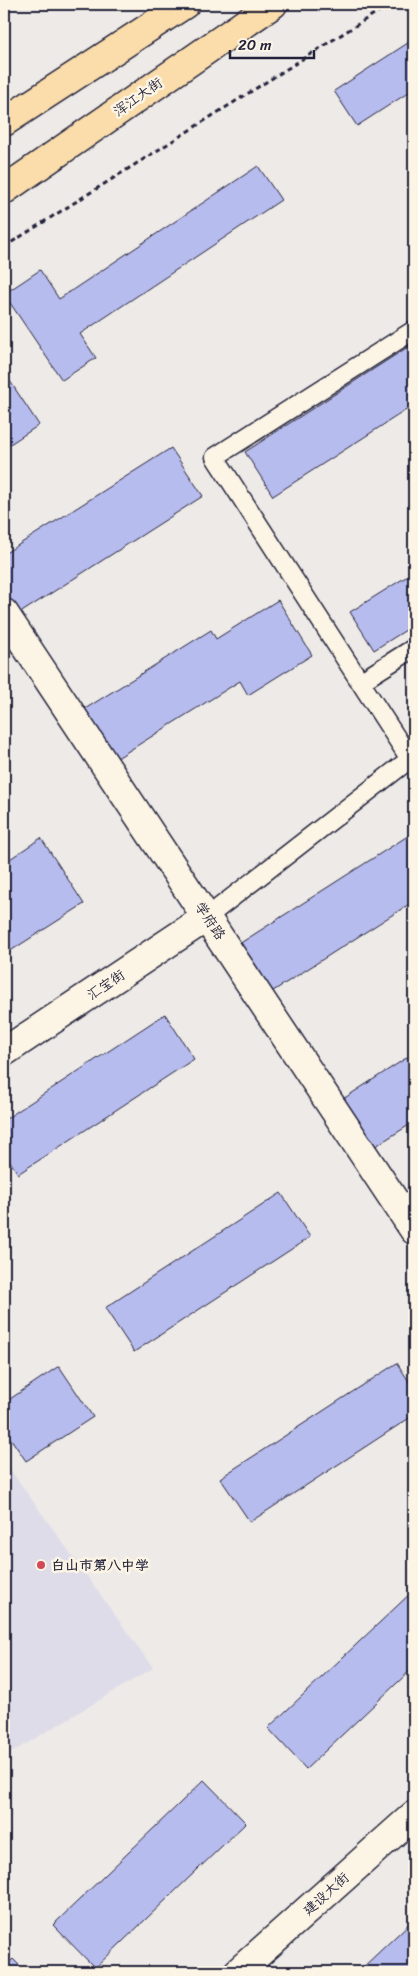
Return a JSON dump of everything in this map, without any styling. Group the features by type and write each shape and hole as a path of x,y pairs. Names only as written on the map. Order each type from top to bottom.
{"main road":[{"path":"6,115 185,4"},
{"name":"浑江大街","path":"4,190 273,4"}],"street":[{"name":"学府路","path":"4,613 414,1230"},
{"name":"汇宝街","path":"4,1052 207,917"},
{"name":"建设大街","path":"238,1972 414,1815"}],"lane":[{"path":"207,917 412,762 215,457 414,330"},
{"path":"360,682 414,648"}],"path":[{"path":"4,247 390,4"}],"shaded area":[{"name":"白山市第八中学","path":"4,1461 153,1668 4,1757"}],"building":[{"path":"4,4 15,4 4,11"},
{"path":"414,39 414,89 357,126 334,91"},
{"path":"258,166 281,200 80,334 96,358 62,380 4,294 40,270 59,299"},
{"path":"414,343 414,405 273,496 245,452"},
{"path":"4,372 39,425 4,448"},
{"path":"171,448 203,496 17,615 4,594 4,554"},
{"path":"414,572 414,625 374,650 350,612"},
{"path":"278,600 312,655 248,695 240,681 111,762 80,712 211,630 216,639"},
{"path":"414,832 414,901 270,993 239,944"},
{"path":"41,838 84,904 4,955 4,863"},
{"path":"165,1014 194,1059 18,1174 4,1152 4,1120"},
{"path":"414,1053 414,1122 374,1147 343,1099"},
{"path":"281,1193 310,1237 134,1352 105,1308"},
{"path":"397,1363 414,1389 414,1415 250,1522 220,1478"},
{"path":"59,1366 93,1417 26,1461 4,1429 4,1403"},
{"path":"414,1590 414,1667 306,1769 268,1728"},
{"path":"204,1780 246,1823 95,1968 53,1925"},
{"path":"414,1919 414,1972 358,1972"},
{"path":"13,1959 26,1972 4,1972 4,1968"}],"place":[{"name":"白山市第八中学","path":"41,1565"}]}
